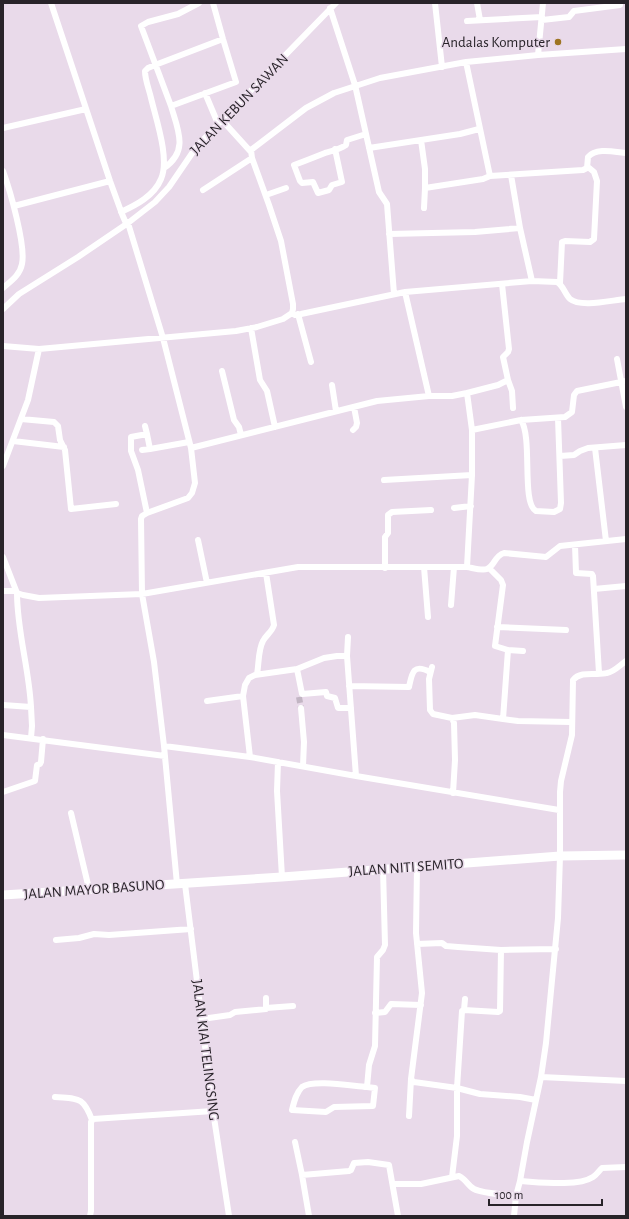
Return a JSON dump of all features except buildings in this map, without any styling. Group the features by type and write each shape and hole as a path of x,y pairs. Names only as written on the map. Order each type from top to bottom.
{"main road":[{"name":"JALAN NITI SEMITO","path":"181,884 560,856 626,855"},
{"name":"JALAN MAYOR BASUNO","path":"3,895 181,884"}],"street":[{"path":"51,3 110,181 127,222 163,338 190,445 195,483 192,493 188,498 147,513 130,438 147,434"},
{"path":"164,168 172,161 180,148 178,135 171,106 141,26 148,22 178,14 199,3"},
{"path":"171,106 236,82 213,3"},
{"name":"JALAN KEBUN SAWAN","path":"3,309 24,291 78,257 163,194 175,179 190,154 219,120 246,97 336,3"},
{"path":"435,3 442,67"},
{"path":"477,3 480,20"},
{"path":"538,55 543,3"},
{"path":"467,21 542,19 569,16 574,11 621,6"},
{"path":"330,8 355,85 379,192 387,204 394,294"},
{"path":"122,213 150,194 161,179 164,168 161,144 145,73 146,69 223,39"},
{"path":"311,362 295,314 286,262 276,223 252,155 252,149 314,103 355,85 380,78 466,62 538,55 626,50"},
{"path":"466,62 490,176"},
{"path":"205,93 213,112 219,120 252,155"},
{"path":"3,128 86,109"},
{"path":"369,148 460,134 480,129"},
{"path":"335,149 342,182 332,185 329,190 318,193 313,182 302,183 300,181 294,165 335,149 345,146 347,140 366,134"},
{"path":"421,140 426,188 424,208"},
{"path":"588,167 588,157 595,152 626,152"},
{"path":"203,190 252,155"},
{"path":"426,188 483,179 490,176 586,170 588,167"},
{"path":"588,167 594,172 597,181 594,239 590,242 562,242 560,283 571,299 578,302 587,303 626,299"},
{"path":"3,171 14,206 20,235 22,264 19,272 3,288"},
{"path":"511,175 520,228 532,281"},
{"path":"14,206 110,181"},
{"path":"266,196 286,188"},
{"path":"389,234 475,232 520,228"},
{"path":"3,346 39,349 163,338 251,328 275,322 295,314 405,292 532,281 552,281 560,283"},
{"path":"502,284 509,349 503,357 512,391 513,408"},
{"path":"405,292 429,396"},
{"path":"251,328 260,380 267,391 275,426"},
{"path":"3,465 22,419 28,400 39,349"},
{"path":"617,359 624,382 626,407"},
{"path":"222,371 234,420 239,427 241,435"},
{"path":"142,450 190,445 241,435 377,401 429,396 452,396 467,393 508,380"},
{"path":"472,430 521,420 565,417 570,414 574,395 577,391 624,382"},
{"path":"332,385 336,411"},
{"path":"467,393 472,430 471,506 467,567"},
{"path":"353,430 357,423 354,407"},
{"path":"521,420 526,431 531,506 534,511 554,512 558,511 561,506 558,418"},
{"path":"22,419 54,422 58,426 60,440 64,447 71,509 116,504"},
{"path":"145,426 150,449"},
{"path":"13,441 64,447"},
{"path":"560,456 574,455 585,448 626,445"},
{"path":"595,448 606,541"},
{"path":"384,480 472,475"},
{"path":"454,508 471,506"},
{"path":"385,568 385,537 388,533 388,515 392,512 431,510"},
{"name":"JALAN KIAI TELINGSING","path":"147,513 142,516 141,519 142,594 154,662 171,811 181,884 191,929 213,1111 229,1216"},
{"path":"3,591 17,592 30,597 50,598 142,594 298,567 385,568 454,566 485,569 489,568 498,555 504,553 546,557 557,547 626,539"},
{"path":"198,540 207,583"},
{"path":"575,545 576,573 592,574 599,673"},
{"path":"3,557 17,592 17,610 30,685 32,726 31,738"},
{"path":"451,605 454,566"},
{"path":"424,567 428,617"},
{"path":"489,568 501,580 502,585 495,646 508,650 523,651"},
{"path":"257,674 262,645 274,625 266,572"},
{"path":"594,589 626,586"},
{"path":"497,627 566,630"},
{"path":"348,637 347,656 356,776"},
{"path":"503,719 508,650"},
{"path":"250,757 243,696 247,681 252,676 257,674 297,669 324,658 347,656"},
{"path":"514,1216 516,1196 541,1077 546,1043 556,949 560,856 559,810 561,781 571,740 573,680 579,675 599,673 607,674 626,661"},
{"path":"297,669 301,696 326,692 327,696 335,698 338,708 351,708"},
{"path":"349,686 409,687 412,673 415,669 431,669 429,679 429,703 433,714 452,718 475,715 518,721 571,722"},
{"path":"207,701 243,696"},
{"path":"3,705 31,707"},
{"path":"301,708 304,742 303,766"},
{"path":"452,718 454,723 455,760 453,793"},
{"path":"3,735 165,756"},
{"path":"3,792 35,781 36,766 41,762 42,739"},
{"path":"164,746 250,757 559,810"},
{"path":"278,762 277,791 282,877"},
{"path":"72,813 89,889"},
{"path":"409,1116 411,1079 422,993 416,922 417,867"},
{"path":"367,1087 369,1065 375,1046 377,957 385,945 383,869"},
{"path":"56,940 79,938 94,934 109,935 191,929"},
{"path":"417,944 442,943 446,946 501,950 556,949"},
{"path":"464,1010 500,1011 501,950"},
{"path":"266,998 266,1010"},
{"path":"452,1177 457,1136 457,1088 461,1020 465,999"},
{"path":"375,1013 384,1012 391,1004 421,1005"},
{"path":"202,1019 230,1015 235,1012 266,1010 293,1006"},
{"path":"541,1077 626,1081"},
{"path":"411,1079 414,1082 457,1088 480,1094 520,1097 536,1100"},
{"path":"324,1082 367,1087 377,1088 373,1108 334,1107 326,1112 292,1110 296,1095 306,1085 324,1082"},
{"path":"55,1097 75,1098 83,1102 88,1109 92,1120 90,1216"},
{"path":"92,1120 94,1118 213,1111"},
{"path":"295,1142 309,1216"},
{"path":"302,1175 349,1171 356,1163 389,1165 398,1216"},
{"path":"520,1180 548,1183 580,1182 592,1178 602,1168 626,1167"},
{"path":"393,1184 421,1184 459,1176 463,1178 470,1186 478,1190 516,1196"}],"tunnel":[{"path":"299,697 301,708"}],"place":[{"name":"Andalas Komputer","path":"558,42"}]}
